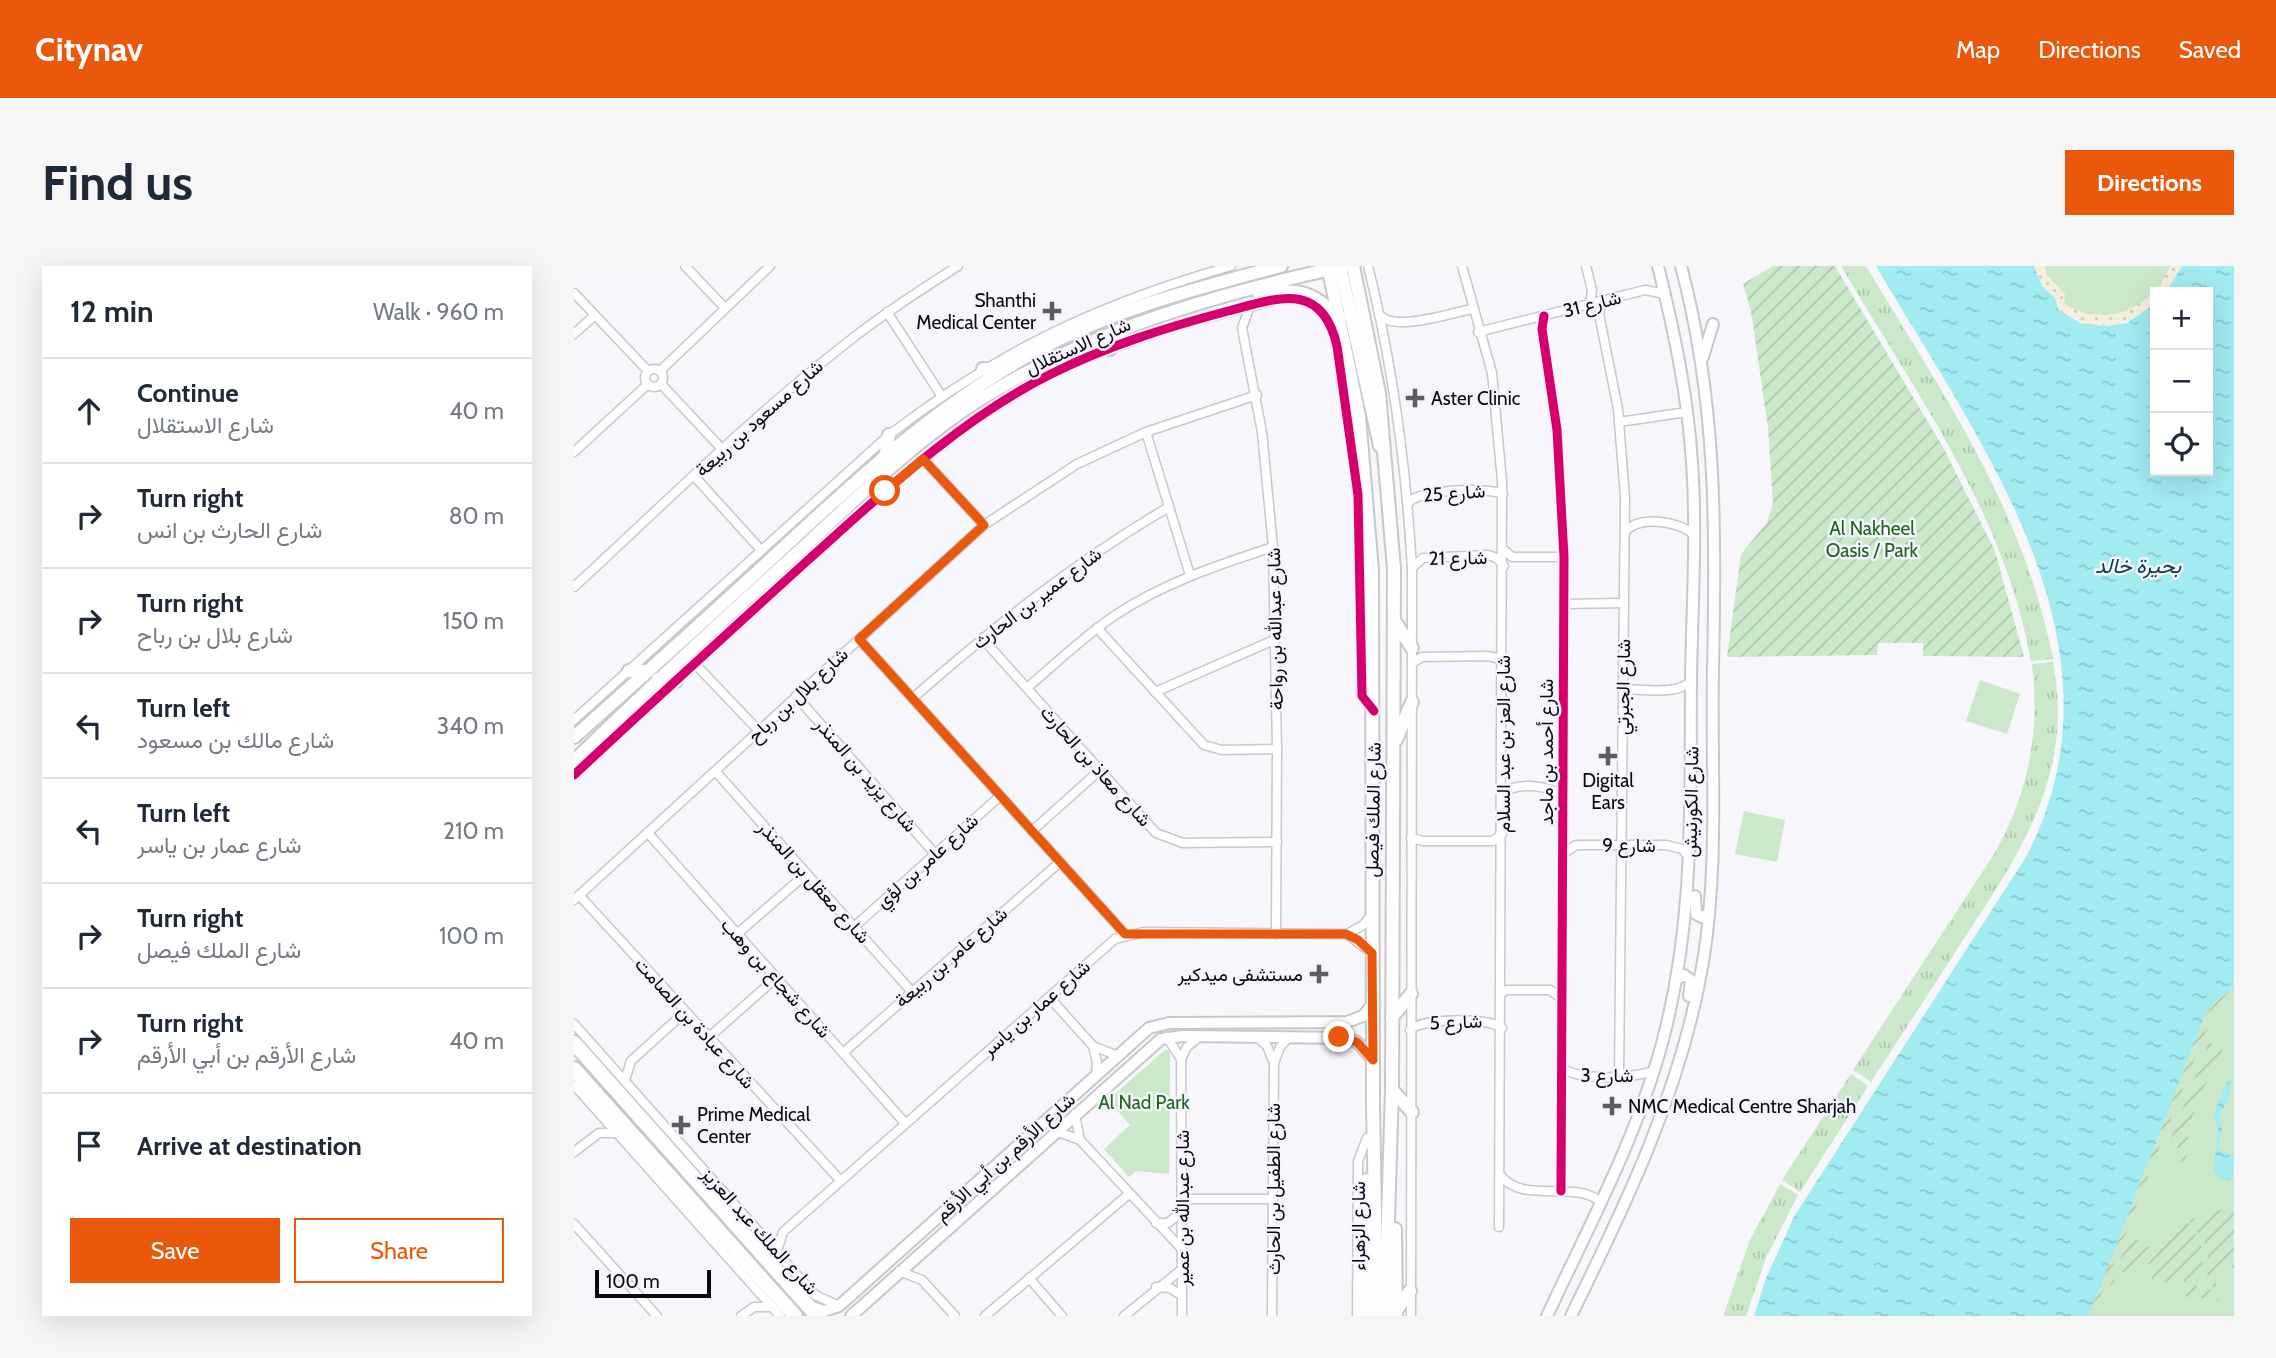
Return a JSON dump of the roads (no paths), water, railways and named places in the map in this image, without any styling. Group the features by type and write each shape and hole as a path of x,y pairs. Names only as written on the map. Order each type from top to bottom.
{"highway":[{"name":"شارع الملك عبد العزيز","path":"574,1043 676,1156 775,1258 806,1305 817,1316"},
{"path":"585,1055 607,1060"},
{"name":"شارع الملك عبد العزيز","path":"574,1069 690,1207 795,1316"},
{"path":"676,1156 692,1156"},
{"path":"756,1290 757,1274"}],"main road":[{"name":"شارع الكورنيش","path":"1547,1316 1601,1202 1654,1070 1676,979 1690,866 1692,464 1687,412 1658,266"},
{"name":"شارع الكورنيش","path":"1571,1316 1651,1146 1689,1022 1703,960 1708,914 1713,848 1714,468 1702,360 1681,266"},
{"name":"شارع الاستقلال","path":"574,761 702,622 811,522 950,403 1040,349 1103,322 1160,300 1276,267"},
{"name":"شارع الاستقلال","path":"574,737 745,600 867,489 949,421 1015,380 1127,326 1339,267"},
{"name":"شارع الملك فيصل","path":"1339,267 1341,320 1359,416 1368,497 1374,604 1372,953 1377,1316"},
{"name":"شارع الملك فيصل","path":"1339,267 1372,352 1386,455 1396,623 1391,1124 1397,1139 1392,1314"},
{"path":"1238,293 1252,296 1288,290 1306,293 1320,300 1341,320"},
{"path":"1103,322 1110,305"},
{"path":"1702,360 1713,324"},
{"path":"1110,349 1127,326"},
{"path":"1015,380 1018,370 1046,355 1045,350 1040,349"},
{"path":"983,369 1001,371"},
{"path":"1032,370 1048,375"},
{"path":"885,457 889,435"},
{"path":"867,489 885,491"},
{"path":"834,519 830,520 828,515 841,502 844,493"},
{"path":"794,521 811,522"},
{"path":"1693,534 1700,544 1700,568 1708,573 1714,570"},
{"path":"744,619 745,600"},
{"path":"702,622 704,604"},
{"path":"1396,623 1412,648"},
{"path":"1693,634 1699,630 1706,634 1707,662 1713,670"},
{"path":"629,671 676,681"},
{"path":"1394,746 1412,702"},
{"path":"1690,866 1696,881 1695,912 1700,917 1708,914"},
{"path":"1676,979 1684,975 1691,980 1686,1014 1689,1022"},
{"path":"1392,1017 1411,994"},
{"name":"شارع الأرقم بن أبي الأرقم","path":"839,1306 1149,1028 1162,1023 1329,1023 1358,1019 1373,1004"},
{"path":"1289,1037 1302,1032 1335,1031 1337,1027 1329,1023"},
{"path":"1205,1036 1212,1029 1248,1030 1258,1024"},
{"path":"1167,1037 1351,1039 1373,1060"},
{"name":"شارع الأرقم بن أبي الأرقم","path":"853,1314 1148,1047 1167,1037"},
{"path":"1392,1090 1412,1112"},
{"path":"1365,1316 1367,1138 1368,1117 1373,1106"},
{"path":"853,1314 848,1305 862,1287"},
{"path":"1392,1314 1410,1291"},
{"path":"806,1305 824,1311 839,1306"}],"street":[{"path":"685,266 725,309"},
{"path":"648,372 660,371 770,266"},
{"name":"شارع مسعود بن ربيعة","path":"574,587 722,449 832,354 887,312 958,266"},
{"path":"1228,266 1253,273"},
{"name":"شارع الاستقلال","path":"574,720 889,435 941,395 1042,335 1110,305 1207,269 1228,266"},
{"name":"شارع الملك فيصل","path":"1368,266 1396,401 1408,504 1412,568 1411,1316"},
{"path":"1586,266 1592,289 1590,304"},
{"name":"شارع العز بن عبد السلام","path":"1463,267 1495,392 1503,495 1499,1227"},
{"name":"شارع 31","path":"1478,332 1645,290 1665,294"},
{"path":"574,293 648,372"},
{"name":"شارع الاستقلال","path":"574,775 885,491 971,422 1048,375 1110,349 1225,312 1297,298 1318,307 1333,329 1348,410 1359,495 1362,696 1374,711"},
{"name":"شارع الجبرتي","path":"1602,302 1599,314 1619,422 1625,532 1619,1076"},
{"path":"1225,312 1242,328 1250,306"},
{"path":"1379,314 1384,321 1398,324 1472,309"},
{"path":"887,312 941,395"},
{"path":"574,334 595,315"},
{"name":"شارع أحمد بن ماجد","path":"1544,316 1542,329 1559,443 1564,557 1561,1191"},
{"name":"شارع عبدالله بن رواحة","path":"1242,328 1256,395 1270,492 1277,749 1276,933"},
{"path":"660,371 661,384 722,449"},
{"path":"648,372 648,384"},
{"path":"574,452 648,384 661,384"},
{"name":"شارع بلال بن رباح","path":"576,897 984,525 1069,469 1146,432 1256,395"},
{"path":"1619,422 1687,412"},
{"path":"1146,432 1190,575"},
{"path":"923,459 984,525"},
{"path":"694,476 761,550"},
{"name":"شارع 25","path":"1408,504 1418,495 1485,489 1503,495"},
{"name":"شارع عمير بن الحارث","path":"913,698 982,638 1119,536 1169,508"},
{"path":"1625,532 1636,524 1674,524 1693,534"},
{"path":"1027,688 1097,628 1153,592 1190,575 1273,547"},
{"name":"شارع 21","path":"1504,550 1512,557 1564,557"},
{"name":"شارع 21","path":"1412,568 1423,558 1488,555 1497,558 1504,566"},
{"path":"1564,604 1624,603"},
{"path":"1097,628 1204,745 1222,750 1277,749"},
{"name":"شارع معاذ بن الحارث","path":"982,638 1156,833 1171,841 1277,842"},
{"path":"859,639 1125,934 1346,934 1358,940 1372,953"},
{"path":"1155,692 1274,640"},
{"path":"1412,663 1422,657 1487,656 1497,658 1504,665"},
{"path":"695,664 759,731"},
{"path":"1623,688 1675,689 1685,687 1691,680"},
{"name":"شارع يزيد بن المنذر","path":"796,696 935,854"},
{"path":"1032,831 1100,770"},
{"name":"شارع معقل بن المنذر","path":"716,772 912,992"},
{"path":"1503,794 1510,787 1547,788 1556,790 1563,797"},
{"name":"شارع عامر بن لؤي","path":"854,927 1000,796"},
{"name":"شارع شجاع بن وهب","path":"648,833 905,1123"},
{"path":"1411,838 1423,841 1493,841 1502,834"},
{"name":"شارع 9","path":"1563,854 1576,845 1678,847 1690,866"},
{"name":"شارع عامر بن ربيعة","path":"843,1053 1060,862"},
{"path":"737,934 806,874"},
{"name":"شارع عبادة بن الصامت","path":"576,897 840,1180"},
{"path":"1346,934 1363,925 1372,915"},
{"name":"شارع عمار بن ياسر","path":"783,1232 1106,946 1125,934"},
{"path":"708,1038 776,978"},
{"path":"1501,993 1507,990 1550,990 1562,999"},
{"path":"1049,998 1093,1046 1118,1056"},
{"path":"625,1080 631,1061 685,1012"},
{"name":"شارع 5","path":"1410,1030 1425,1023 1491,1021 1502,1028"},
{"name":"شارع الملك عبد العزيز","path":"574,1024 762,1235 775,1258 816,1295 839,1306"},
{"path":"1181,1059 1187,1047 1205,1036"},
{"path":"1167,1037 1181,1059"},
{"path":"1257,1037 1267,1046 1274,1063"},
{"name":"شارع الطفيل بن الحارث","path":"1272,1316 1274,1063 1280,1047 1289,1037"},
{"path":"1093,1046 1097,1062 1096,1076"},
{"name":"شارع عبدالله بن عمير","path":"1181,1059 1181,1316"},
{"path":"607,1060 631,1061"},
{"name":"شارع 3","path":"1561,1067 1574,1076 1642,1075 1654,1070"},
{"name":"شارع الملك عبد العزيز","path":"574,1085 690,1207 780,1316"},
{"path":"594,1136 600,1113"},
{"path":"1075,1114 1080,1140"},
{"path":"1056,1131 1080,1140 1181,1248"},
{"path":"574,1152 594,1136 605,1132 617,1133"},
{"name":"شارع الزهراء","path":"1357,1316 1358,1161 1367,1138"},
{"path":"1500,1175 1514,1188 1586,1193 1601,1202"},
{"path":"1499,1199 1514,1188"},
{"path":"985,1316 1129,1194"},
{"path":"1182,1199 1273,1199"},
{"path":"1156,1223 1168,1223 1182,1211"},
{"path":"574,1224 657,1316"},
{"path":"762,1235 783,1232 775,1258"},
{"path":"916,1256 922,1280"},
{"path":"1124,1316 1156,1287 1181,1270"},
{"path":"899,1271 922,1280 955,1316"},
{"path":"1029,1278 1062,1316"},
{"path":"1156,1287 1170,1288 1181,1295"},
{"path":"744,1314 756,1290"},
{"path":"744,1314 759,1306 772,1307"}],"water":[{"name":"بحيرة خالد","path":"1876,266 2034,266 2042,286 2055,298 2058,309 2080,323 2105,326 2127,323 2150,307 2150,476 2213,476 2213,287 2169,287 2182,266 2234,266 2234,988 2215,1002 2203,1020 2089,1316 1754,1316 1766,1278 1795,1215 2026,857 2055,778 2064,700 2054,624 2031,549 1998,475 1959,404"},
{"path":"2234,1076 2228,1101 2219,1115 2222,1131 2218,1149 2234,1156 2234,1180 2230,1180 2219,1177 2213,1169 2218,1129 2213,1115 2224,1089"}],"place":[{"name":"Shanthi Medical Center","path":"1052,311"},
{"name":"Aster Clinic","path":"1415,398"},
{"name":"Digital Ears","path":"1608,756"},
{"name":"مستشفى ميدكير","path":"1319,974"},
{"name":"NMC Medical Centre Sharjah","path":"1612,1106"},
{"name":"Prime Medical Center","path":"681,1125"}],"park label":[{"name":"Al Nakheel Oasis / Park","path":"1872,539"},
{"name":"Al Nad Park","path":"1144,1102"}]}
